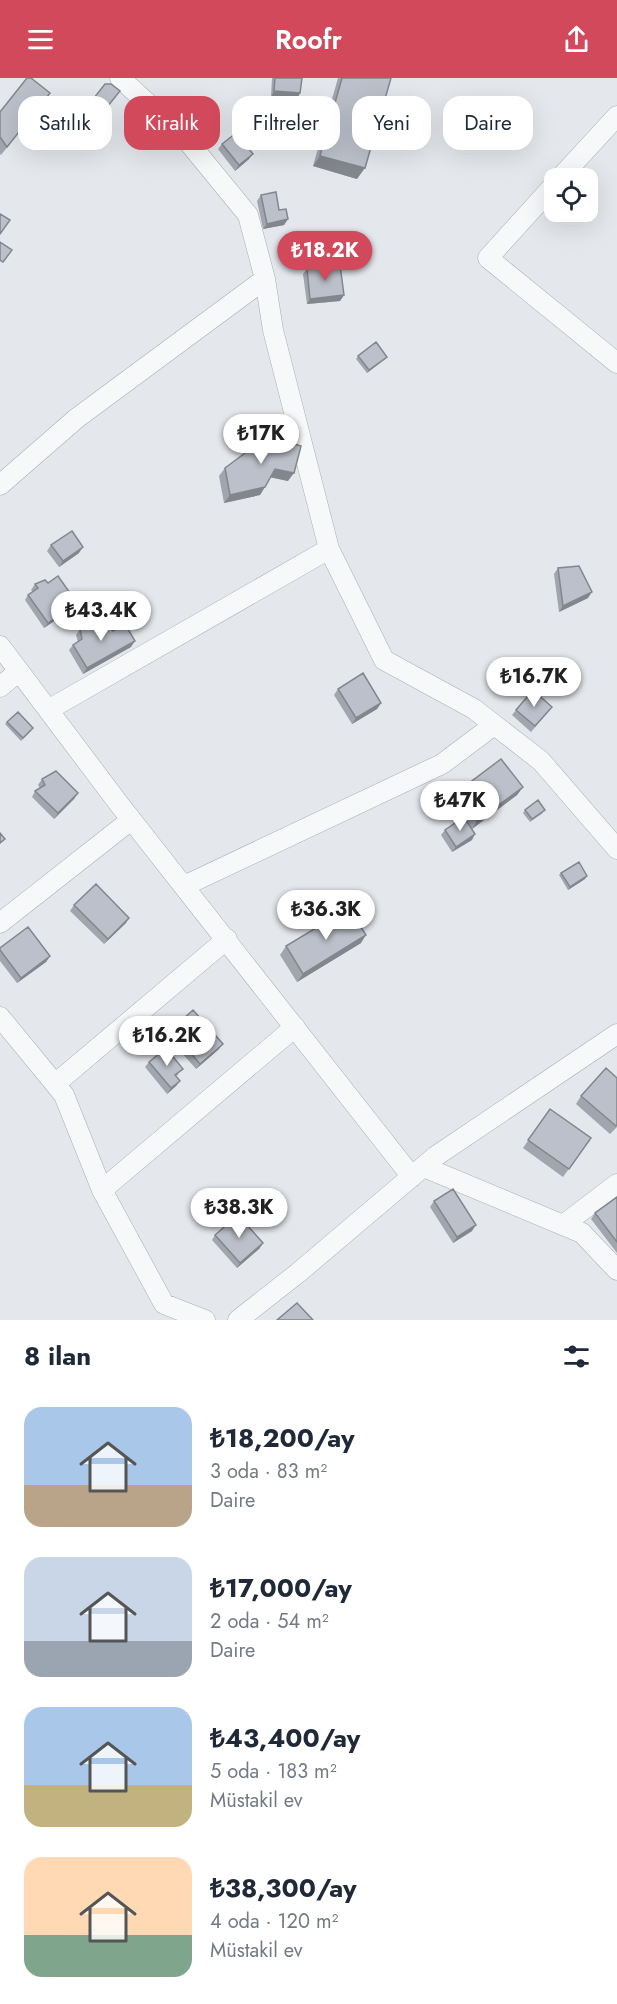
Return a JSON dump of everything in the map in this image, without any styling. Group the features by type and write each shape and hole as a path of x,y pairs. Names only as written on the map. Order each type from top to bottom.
{"street":[{"path":"120,78 185,138 248,215 265,279 273,330 329,549 384,660 474,709 541,761 617,849"},
{"path":"569,168 617,116"},
{"path":"544,196 488,258 617,363"},
{"path":"0,485 77,418 265,279"},
{"path":"48,710 329,549"},
{"path":"0,646 131,820 295,1027 418,1172 582,1233 617,1270"},
{"path":"0,687 19,671"},
{"path":"184,886 442,764 494,725"},
{"path":"0,923 131,820"},
{"path":"55,1083 226,939"},
{"path":"0,1017 64,1095 102,1190 164,1304 205,1320"},
{"path":"102,1190 295,1027"},
{"path":"238,1320 298,1273 436,1156 617,1034"},
{"path":"563,1225 617,1184"}],"building":[{"path":"27,78 31,78 50,93 48,96 18,96 18,133 7,147 0,137 0,112"},
{"path":"275,78 302,78 300,93 274,91"},
{"path":"342,78 391,78 386,96 352,96 352,150 370,150 365,168 320,156 322,150 340,150 340,96 337,96"},
{"path":"105,84 111,84 120,91 112,101 112,96 96,96"},
{"path":"232,136 232,150 250,150 253,154 239,165 222,144"},
{"path":"276,192 279,210 286,209 288,219 267,224 261,195"},
{"path":"0,214 10,220 0,234"},
{"path":"0,242 12,250 3,262 0,260"},
{"path":"340,265 344,295 310,299 307,269"},
{"path":"376,342 387,357 369,370 358,356"},
{"path":"268,436 301,446 294,473 275,469 265,487 230,495 225,468"},
{"path":"72,531 83,547 63,561 51,545"},
{"path":"579,566 592,592 563,606 558,568"},
{"path":"58,576 77,603 48,623 28,595 38,588 35,584 45,580 48,583"},
{"path":"99,618 113,631 125,624 135,641 87,668 73,645 82,639 80,629"},
{"path":"363,673 381,703 356,718 338,689"},
{"path":"533,690 552,707 535,726 516,710"},
{"path":"18,712 33,728 23,738 7,722"},
{"path":"501,759 523,787 477,821 456,793"},
{"path":"56,771 78,793 58,813 35,791 45,785 42,779"},
{"path":"538,800 545,810 532,819 525,810"},
{"path":"464,817 475,834 456,847 445,830"},
{"path":"0,833 5,839 0,843"},
{"path":"579,862 587,876 570,887 561,873"},
{"path":"96,884 129,918 108,939 74,905"},
{"path":"349,908 366,935 303,974 286,946"},
{"path":"28,927 50,956 21,978 0,948"},
{"path":"193,1010 223,1044 200,1064 171,1030"},
{"path":"166,1048 183,1069 175,1075 180,1081 171,1088 149,1062"},
{"path":"606,1068 617,1078 616,1126 581,1096"},
{"path":"550,1109 591,1138 569,1169 528,1140"},
{"path":"453,1189 476,1225 457,1237 434,1201"},
{"path":"617,1197 617,1242 595,1213"},
{"path":"238,1215 263,1243 240,1263 215,1235"},
{"path":"297,1303 313,1320 277,1320"}]}
